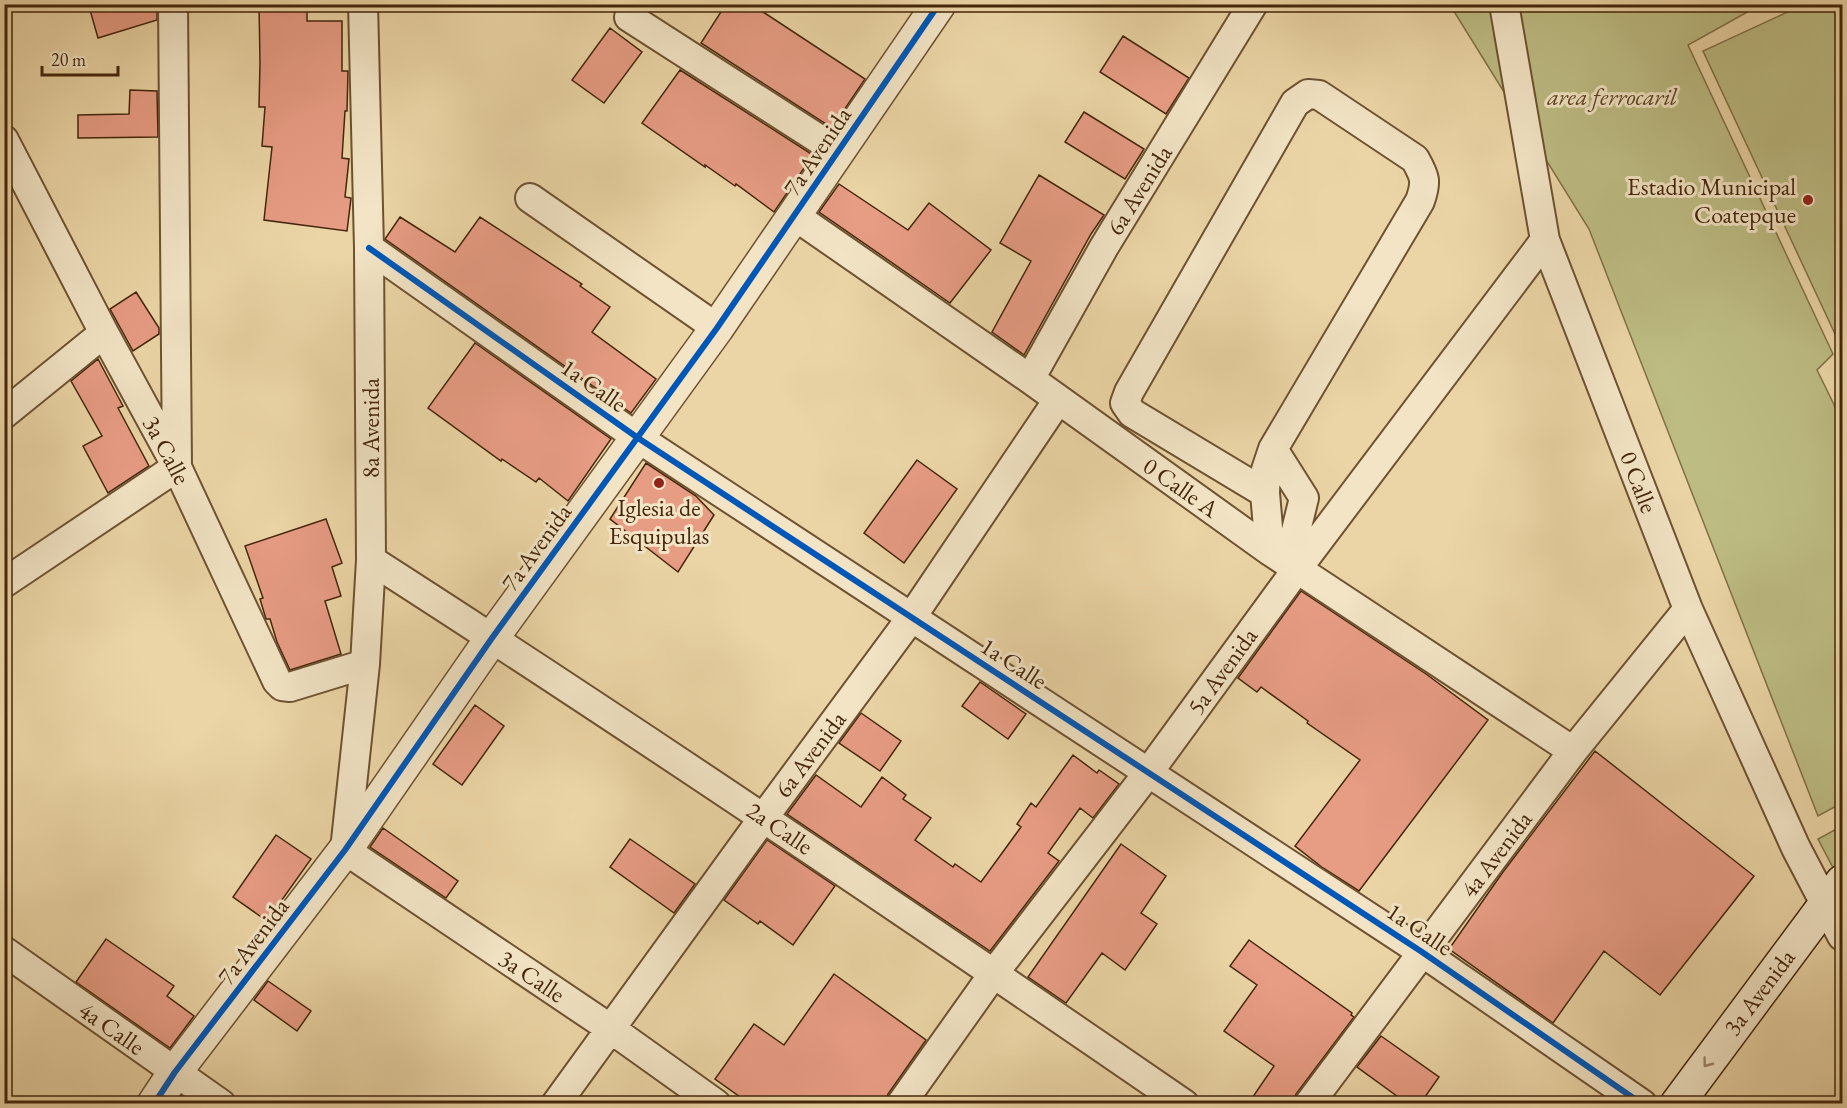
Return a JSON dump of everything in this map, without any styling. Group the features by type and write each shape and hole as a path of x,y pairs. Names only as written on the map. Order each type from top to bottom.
{"street":[{"path":"4,583 177,467 172,4"},
{"name":"8a Avenida","path":"345,850 365,664 371,560 369,248 363,4"},
{"name":"7a Avenida","path":"154,1104 175,1072 345,850 492,638 717,328 939,4"},
{"name":"6a Avenida","path":"1030,379 1104,247 1253,4"},
{"name":"0 Calle","path":"1504,4 1545,240 1688,609 1796,848 1833,893 1842,936"},
{"path":"629,17 839,152"},
{"path":"1265,493 1132,413 1125,403 1129,392 1295,103 1308,94 1319,95 1415,159 1426,184 1420,201 1273,449 1266,470 1265,493 1285,561"},
{"name":"3a Calle","path":"8,157 177,467 277,681 282,686 290,687 365,664"},
{"path":"530,198 717,328"},
{"name":"0 Calle A","path":"795,216 1030,379 1285,561 1573,751"},
{"name":"5a Avenida","path":"901,1104 994,973 1148,772 1285,561 1545,240"},
{"name":"1a Calle","path":"369,248 639,438 1422,952 1642,1104"},
{"path":"4,414 104,333"},
{"name":"6a Avenida","path":"556,1104 911,618 1058,400"},
{"path":"1273,449 1304,498 1285,561"},
{"name":"2a Calle","path":"371,560 764,817 1184,1104"},
{"name":"4a Avenida","path":"1309,1104 1573,751 1688,609"},
{"name":"3a Calle","path":"345,850 610,1029 716,1104"},
{"name":"3a Avenida","path":"1677,1104 1833,893"},
{"name":"4a Calle","path":"7,956 221,1104"}],"green space":[{"name":"Estadio Municipal Coatepque","path":"1805,4 1842,5 1842,349 1703,51"},
{"name":"area ferrocaril","path":"1450,5 1760,5 1688,45 1833,354 1817,370 1842,421 1842,803 1818,816 1589,229"},
{"path":"1842,826 1842,885 1818,839"}],"building":[{"path":"107,4 157,4 157,20 98,38 90,10"},
{"path":"259,4 307,4 307,21 342,21 342,71 348,71 342,158 349,159 345,197 351,198 347,231 264,220 272,147 262,146 265,107 259,107"},
{"path":"726,4 751,4 865,79 832,128 701,43"},
{"path":"610,28 642,52 604,103 572,80"},
{"path":"1123,36 1189,78 1166,114 1100,72"},
{"path":"680,70 813,155 774,212 736,184 735,186 705,165 705,167 642,123"},
{"path":"130,90 157,91 158,137 78,138 78,115 129,114"},
{"path":"1084,112 1144,149 1125,179 1065,142"},
{"path":"1039,175 1104,215 1091,234 1024,355 992,332 1031,261 1000,243"},
{"path":"839,184 908,230 929,203 991,250 950,303 819,212"},
{"path":"400,217 455,252 480,217 582,284 580,286 610,307 592,332 656,379 631,413 385,239"},
{"path":"136,292 159,328 159,334 133,351 110,309"},
{"path":"475,343 611,439 568,501 539,478 536,482 502,459 501,461 428,408"},
{"path":"98,359 123,406 118,408 149,466 108,493 83,446 102,436 71,381"},
{"path":"917,460 957,489 904,563 864,533"},
{"name":"Iglesia de Esquipulas","path":"646,463 696,496 714,515 678,572 610,519"},
{"path":"326,519 342,563 332,567 341,596 325,601 341,654 290,670 277,642 270,619 266,619 260,599 263,598 245,546"},
{"path":"1301,591 1426,674 1488,720 1359,891 1323,868 1295,846 1360,760 1261,687 1257,692 1238,678"},
{"path":"980,682 1026,714 1008,739 962,706"},
{"path":"475,705 504,726 462,785 433,764"},
{"path":"861,713 901,741 880,771 839,743"},
{"path":"1595,751 1754,876 1660,995 1604,951 1553,1023 1449,949 1503,872"},
{"path":"1073,755 1097,773 1099,770 1119,784 1093,818 1080,808 1048,853 1059,861 990,951 787,814 816,775 861,807 882,777 906,795 903,799 931,818 915,840 953,867 955,864 981,882 1021,827 1017,824 1031,803 1036,807"},
{"path":"383,828 458,881 446,898 370,847"},
{"path":"276,835 311,859 267,921 233,897"},
{"path":"630,839 695,884 674,913 610,867"},
{"path":"767,840 835,886 793,945 760,921 758,924 724,900"},
{"path":"1121,844 1166,876 1141,913 1157,924 1125,970 1102,953 1066,1003 1028,977"},
{"path":"106,939 174,986 167,996 194,1016 170,1048 76,982"},
{"path":"1249,940 1352,1013 1354,1017 1296,1094 1293,1104 1248,1104 1274,1066 1224,1031 1257,985 1230,966"},
{"path":"834,974 926,1040 888,1094 885,1104 750,1104 715,1079 754,1024 784,1045"},
{"path":"268,981 311,1011 297,1031 254,1000"},
{"path":"1381,1036 1439,1077 1420,1104 1408,1104 1357,1067"}],"cycle path":[{"path":"154,1104 175,1072 345,850 492,638 717,328 939,4"},
{"path":"369,248 638,438 1422,952 1642,1104"}],"place":[{"name":"Estadio Municipal Coatepque","path":"1808,200"},
{"name":"Iglesia de Esquipulas","path":"659,483"}]}
